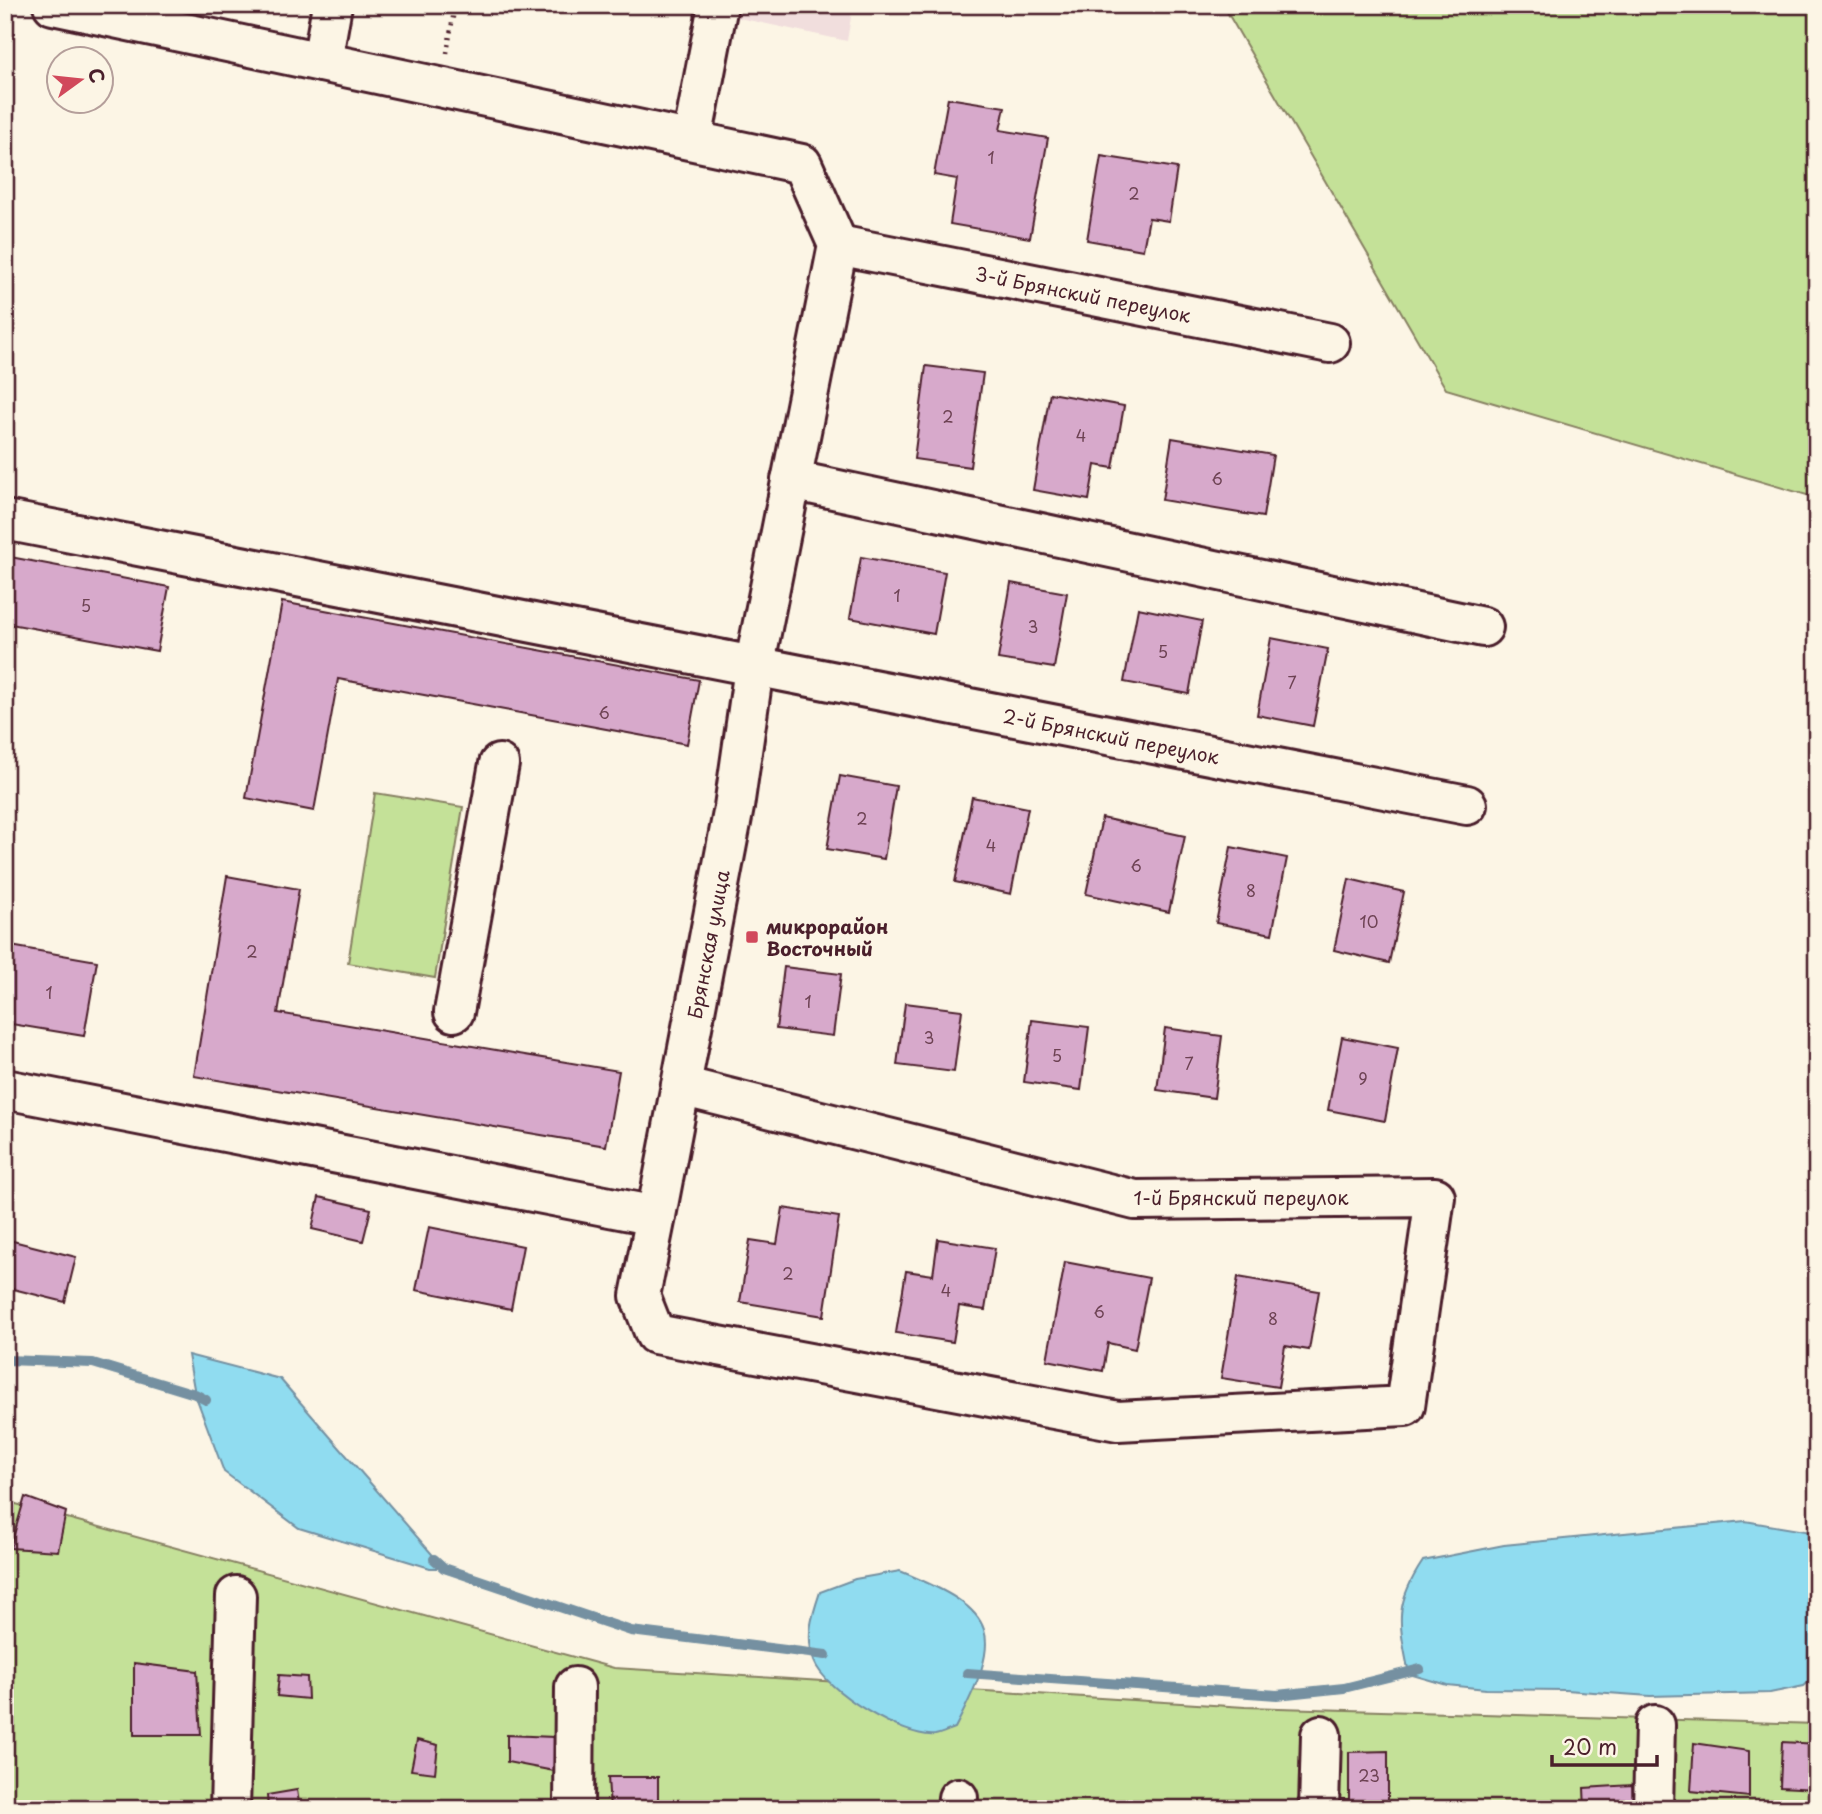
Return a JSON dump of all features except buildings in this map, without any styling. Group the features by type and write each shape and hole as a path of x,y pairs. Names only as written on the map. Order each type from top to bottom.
{"street":[{"path":"53,5 802,164 838,245"},
{"path":"322,62 332,5"},
{"path":"692,140 718,5"},
{"name":"3-й Брянский переулок","path":"838,245 1330,343"},
{"name":"Брянская улица","path":"838,245 754,668 734,807 640,1296 655,1334 1118,1421 1405,1406"},
{"path":"791,480 1483,627"},
{"path":"5,520 754,668"},
{"name":"2-й Брянский переулок","path":"754,668 1467,805"},
{"path":"454,1012 499,764"},
{"name":"1-й Брянский переулок","path":"681,1086 1135,1200 1436,1197 1405,1406"},
{"path":"5,1089 656,1216"},
{"path":"230,1809 236,1597"},
{"path":"574,1809 575,1687"},
{"path":"1653,1809 1655,1725"},
{"path":"1319,1809 1321,1735"}],"path":[{"path":"440,88 455,5"}],"shaded area":[{"path":"677,5 853,5 847,41"}],"green space":[{"path":"1223,5 1817,5 1817,498 1446,389"},
{"path":"375,793 463,807 435,978 348,963"},
{"path":"5,1501 614,1668 1245,1707 1817,1724 1817,1809 5,1809"}],"water":[{"path":"188,1355 280,1379 444,1568 430,1568 299,1528 224,1472 195,1394"},
{"path":"1745,1521 1817,1533 1817,1675 1804,1686 1770,1693 1650,1696 1565,1690 1486,1689 1447,1685 1409,1674 1401,1615 1407,1590 1423,1561 1504,1545"},
{"path":"900,1571 958,1599 975,1613 984,1629 986,1647 982,1669 971,1695 955,1728 935,1735 904,1729 849,1698 821,1673 811,1652 811,1626 820,1592 855,1579"}],"waterway":[{"path":"5,1360 93,1363 195,1394 206,1400"},
{"path":"434,1559 444,1568 631,1631 826,1655"},
{"path":"967,1673 1277,1695 1344,1688 1420,1669"}],"place":[{"name":"микрорайон Восточный","path":"752,937"}]}
